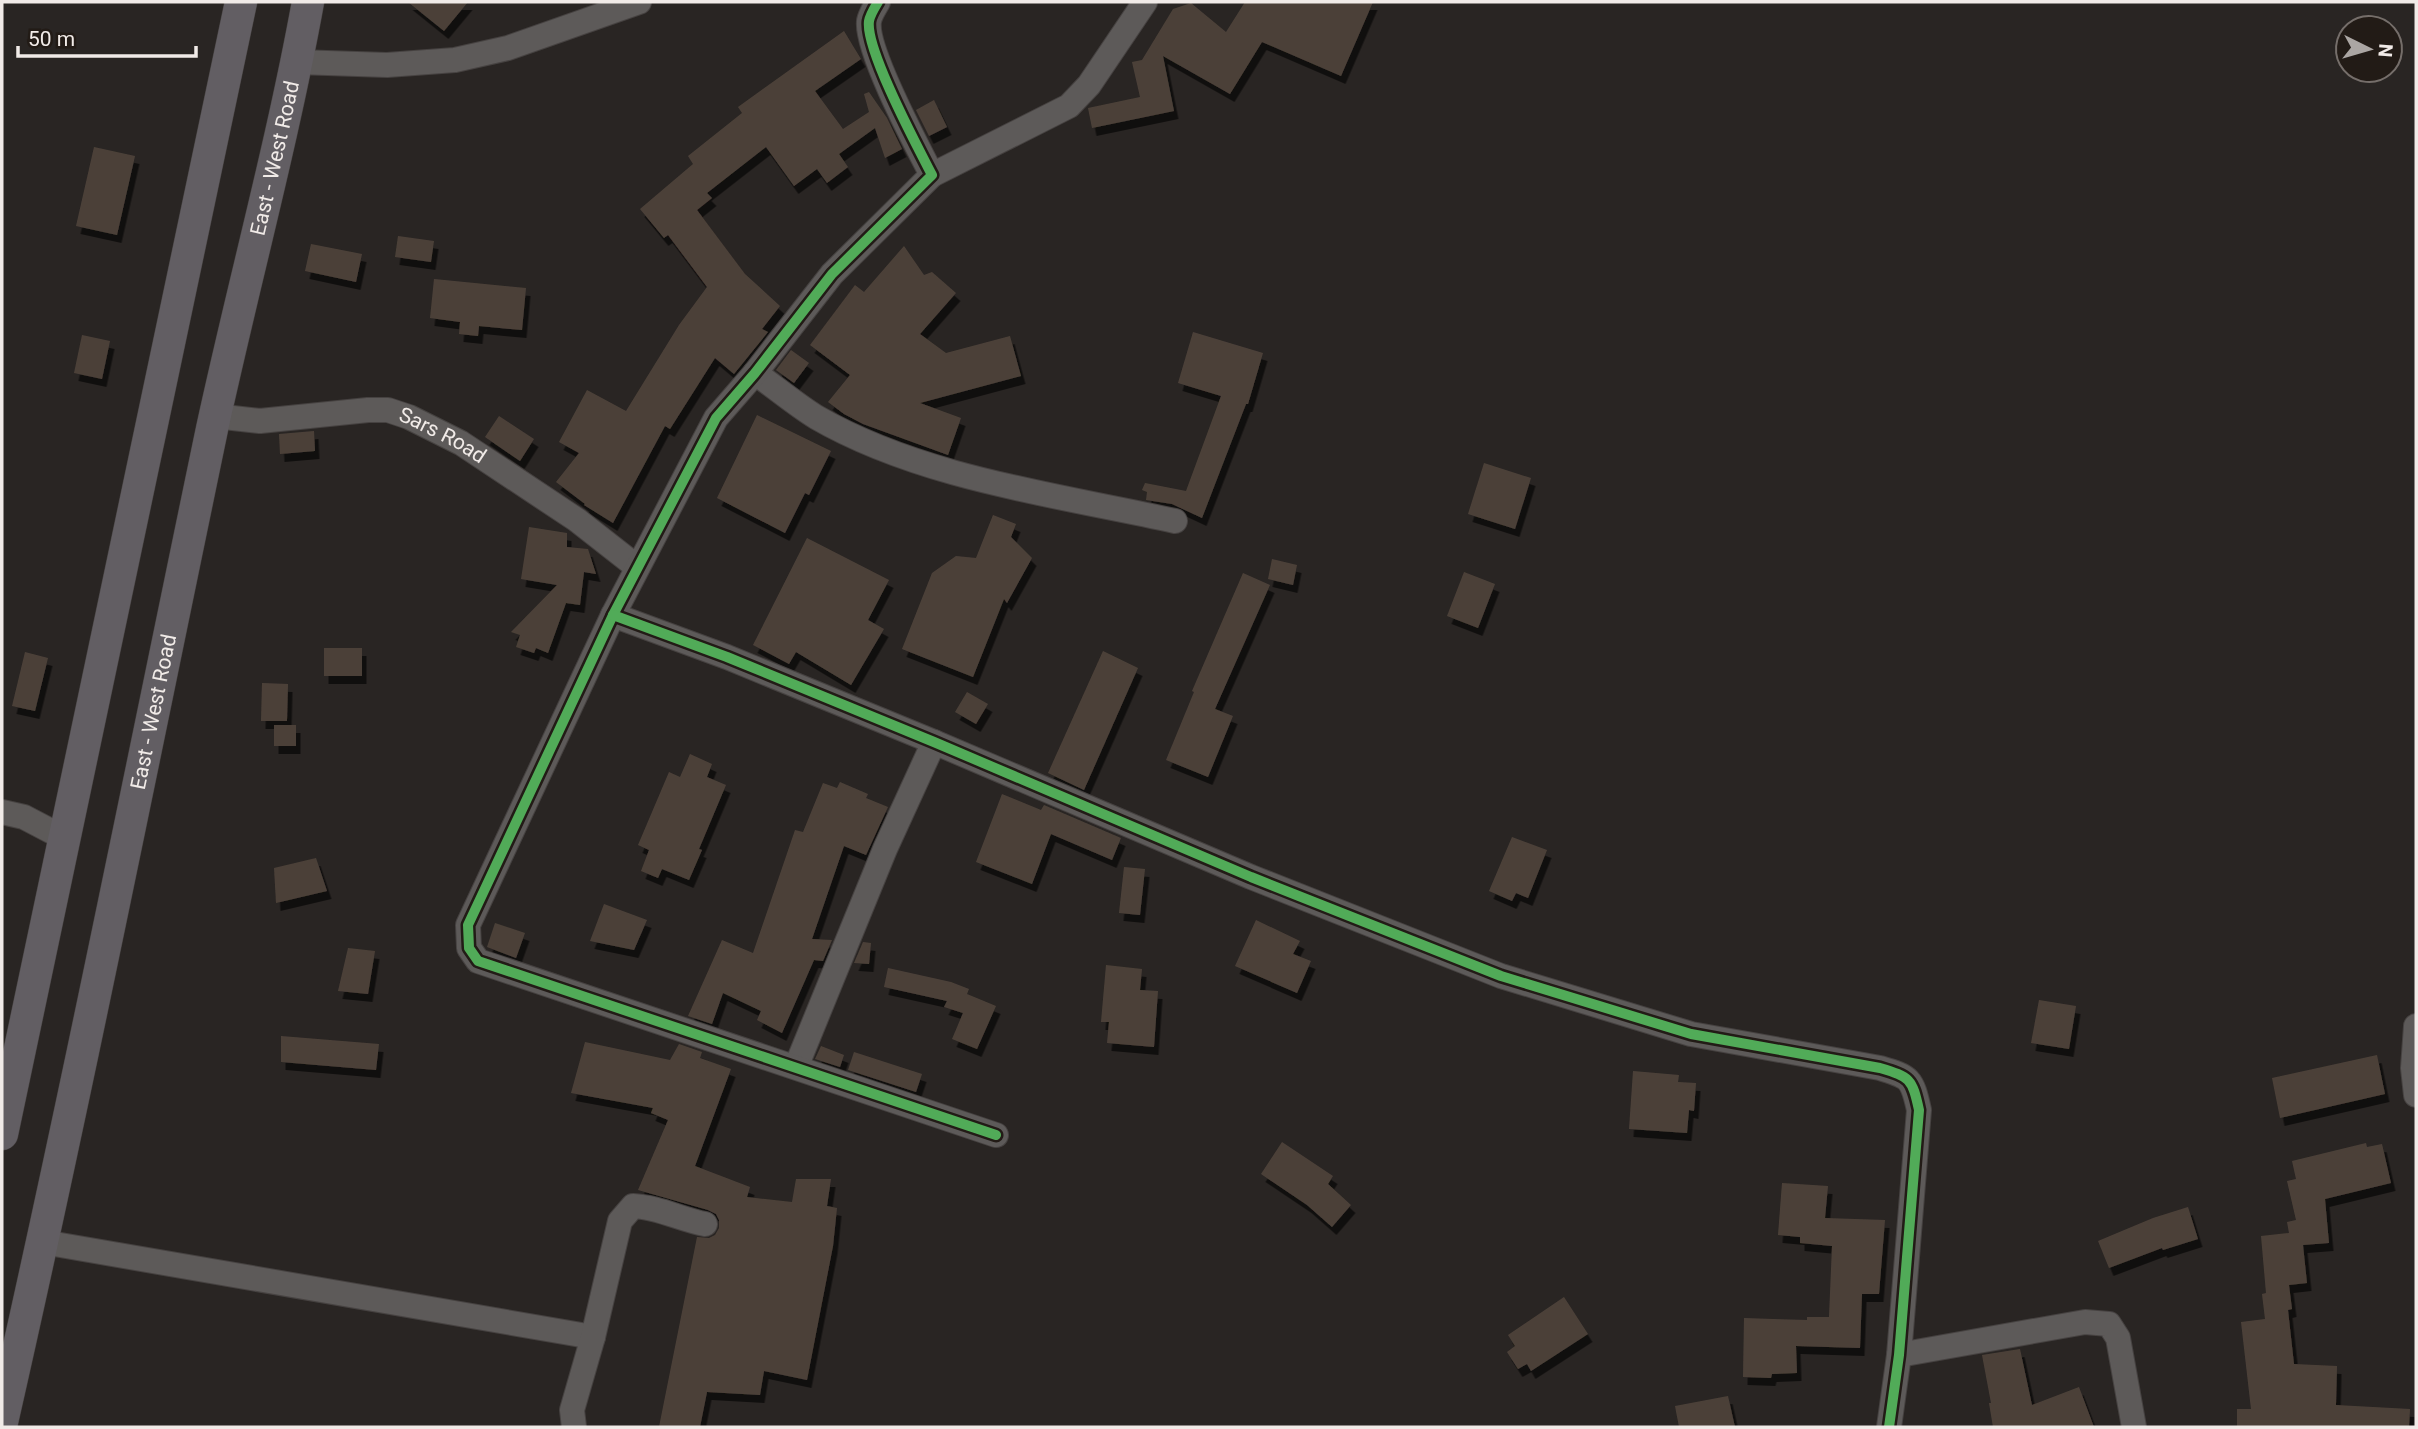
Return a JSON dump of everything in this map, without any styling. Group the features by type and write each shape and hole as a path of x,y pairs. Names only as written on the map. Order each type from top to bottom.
{"main road":[{"path":"2,1134 241,2"},
{"name":"East - West Road","path":"2,1422 11,1342 43,1242 215,416 309,2"}],"street":[{"path":"564,27 575,2"},
{"path":"297,62 387,65 455,60 508,48 639,2"},
{"path":"878,2 869,20 871,43 900,111 932,175"},
{"path":"996,1135 478,961 468,948 468,925 613,614 716,418 755,373 832,274 932,175 1069,106 1089,85 1145,2"},
{"path":"755,373 816,416 893,453 967,476 1175,521"},
{"name":"Sars Road","path":"215,416 260,422 388,410 409,417 461,443 577,520 637,567"},
{"path":"613,614 727,657 1251,877 1501,976 1691,1034 1880,1068 1906,1076 1913,1085 1919,1110 1899,1355 1889,1427"},
{"path":"796,1067 885,849 934,742"},
{"path":"2,812 24,817 66,839"},
{"path":"2416,1026 2413,1068 2416,1095"},
{"path":"574,1427 572,1410 593,1337 620,1221 633,1206 652,1206 685,1220 705,1224"},
{"path":"43,1242 593,1337"},
{"path":"1899,1355 2084,1322 2109,1324 2118,1338 2134,1427"}],"building":[{"path":"408,2 468,2 444,31"},
{"path":"1245,2 1373,2 1341,76 1262,42 1230,94 1163,56 1174,111 1092,128 1088,108 1140,97 1132,62 1142,60 1173,9 1191,3 1226,32"},
{"path":"844,31 861,59 815,91 843,129 869,112 864,94 869,92 887,118 902,149 885,158 875,128 839,154 848,167 827,183 817,169 794,186 766,147 707,193 712,198 697,210 745,274 780,306 762,329 768,332 734,374 715,358 670,429 665,426 613,523 584,505 556,482 579,453 559,442 587,390 626,411 679,325 707,287 668,235 664,238 640,209 693,164 688,156 742,113 738,107"},
{"path":"934,100 947,127 929,136 916,110"},
{"path":"94,147 135,156 117,235 76,226"},
{"path":"398,236 434,241 431,262 395,257"},
{"path":"311,244 362,254 356,282 305,271"},
{"path":"904,246 924,275 932,272 956,293 920,334 946,353 1010,336 1021,376 920,403 961,418 948,455 863,424 828,402 850,375 810,345 855,285 864,292"},
{"path":"434,279 526,288 522,330 479,326 478,336 459,334 460,322 430,318"},
{"path":"1193,332 1263,353 1248,404 1202,518 1172,504 1146,500 1147,492 1142,490 1145,483 1186,491 1221,396 1178,383"},
{"path":"82,335 110,341 102,379 74,373"},
{"path":"791,350 809,363 794,383 776,370"},
{"path":"757,415 831,451 809,495 805,493 785,533 717,498"},
{"path":"499,416 534,439 520,461 485,437"},
{"path":"314,431 315,451 280,454 279,434"},
{"path":"1484,463 1531,478 1515,529 1468,514"},
{"path":"993,515 1016,524 1011,537 1032,558 1007,603 1004,599 973,677 902,649 932,573 956,556 976,558"},
{"path":"529,527 567,533 567,547 588,549 596,574 584,572 580,605 566,603 548,653 536,648 534,653 516,647 520,635 511,632 557,585 521,579"},
{"path":"807,538 889,580 868,620 884,629 851,685 796,652 789,664 753,645"},
{"path":"1272,559 1297,565 1293,585 1268,579"},
{"path":"1464,572 1495,584 1478,628 1447,616"},
{"path":"1243,573 1270,585 1215,709 1233,716 1208,777 1166,760 1194,692 1192,691"},
{"path":"324,648 362,648 362,676 324,676"},
{"path":"1103,651 1138,668 1084,790 1048,773"},
{"path":"25,652 48,658 35,711 12,706"},
{"path":"262,683 288,684 287,721 261,721"},
{"path":"967,692 988,704 976,724 955,712"},
{"path":"274,725 296,725 296,746 274,746"},
{"path":"690,754 712,764 707,777 726,785 689,880 662,869 658,878 641,871 649,850 638,845 669,772 680,777"},
{"path":"840,782 868,794 866,798 888,807 866,855 844,846 812,939 832,940 823,961 814,960 782,1033 757,1020 761,1011 723,993 712,1024 688,1016 722,940 753,953 795,830 803,832 823,783 837,788"},
{"path":"1002,794 1041,810 1044,805 1121,838 1112,860 1051,834 1032,884 976,862"},
{"path":"1512,837 1547,850 1528,898 1516,893 1512,901 1489,891"},
{"path":"316,858 327,891 276,903 274,868"},
{"path":"1124,867 1145,869 1140,915 1119,913"},
{"path":"604,904 647,920 634,950 590,941"},
{"path":"1256,920 1300,941 1293,954 1311,961 1297,993 1235,966"},
{"path":"495,923 525,933 516,958 487,947"},
{"path":"863,942 871,943 869,964 854,963"},
{"path":"348,948 375,951 368,994 338,991"},
{"path":"1106,965 1142,969 1140,990 1158,991 1154,1047 1107,1043 1109,1022 1101,1022"},
{"path":"888,968 951,982 969,989 967,994 996,1006 977,1049 952,1039 963,1013 944,1007 947,1001 884,987"},
{"path":"2039,1000 2076,1006 2069,1049 2031,1043"},
{"path":"281,1036 379,1044 376,1070 281,1062"},
{"path":"585,1042 670,1060 679,1044 702,1052 700,1058 731,1069 695,1166 750,1187 747,1197 792,1202 796,1179 831,1179 827,1206 837,1208 833,1246 807,1380 764,1371 760,1395 707,1392 700,1427 659,1427 697,1237 709,1238 715,1235 719,1220 716,1214 708,1210 638,1190 668,1120 651,1113 653,1108 571,1093"},
{"path":"821,1046 844,1055 840,1067 815,1059"},
{"path":"854,1052 922,1074 916,1092 848,1070"},
{"path":"2377,1055 2385,1094 2280,1118 2272,1078"},
{"path":"1633,1071 1679,1075 1678,1082 1696,1083 1694,1111 1689,1110 1687,1133 1629,1129"},
{"path":"1282,1142 1333,1176 1328,1184 1351,1205 1332,1227 1307,1205 1261,1174"},
{"path":"2366,1143 2367,1147 2382,1144 2391,1183 2325,1199 2329,1243 2303,1245 2307,1283 2289,1285 2292,1309 2288,1310 2294,1364 2337,1366 2336,1405 2410,1409 2409,1427 2237,1427 2237,1409 2251,1409 2241,1322 2265,1319 2262,1294 2266,1293 2261,1236 2289,1233 2287,1222 2296,1220 2287,1181 2296,1179 2292,1161"},
{"path":"1782,1183 1828,1186 1825,1218 1885,1220 1879,1294 1862,1294 1860,1348 1796,1346 1797,1373 1772,1374 1771,1378 1743,1377 1744,1318 1807,1320 1807,1317 1829,1317 1832,1246 1800,1243 1800,1237 1778,1235"},
{"path":"2188,1207 2198,1239 2163,1250 2162,1248 2109,1268 2098,1241"},
{"path":"1564,1297 1588,1334 1531,1371 1527,1364 1518,1369 1507,1352 1515,1346 1508,1335"},
{"path":"2020,1349 2032,1405 2079,1387 2094,1427 1993,1427 1982,1355"},
{"path":"1728,1396 1735,1427 1679,1427 1675,1406"}],"cycle path":[{"path":"878,2 869,21 875,53 893,98 932,175 832,274 755,373 716,418 613,615 468,925 469,948 478,961 996,1135"},
{"path":"613,615 727,657 1251,877 1501,976 1691,1034 1880,1068 1904,1077 1914,1091 1919,1110 1899,1355 1889,1427"}]}
